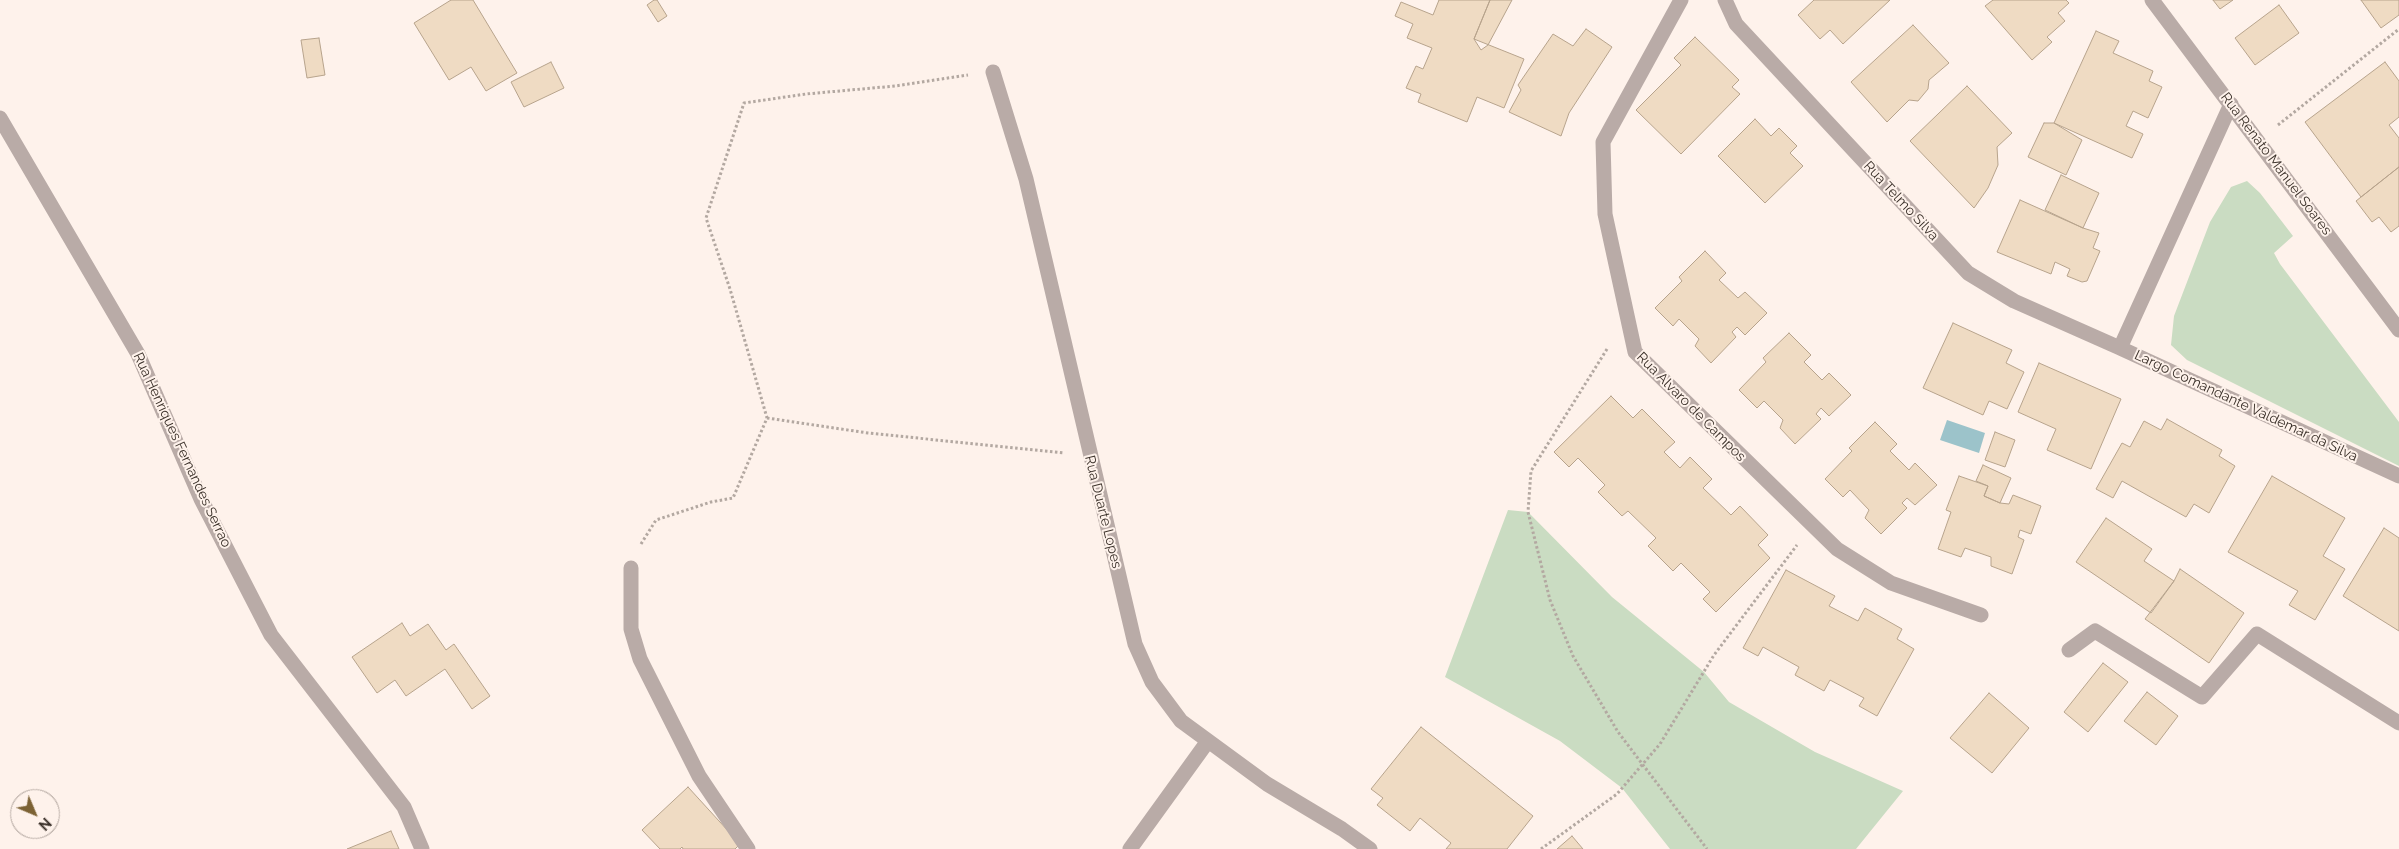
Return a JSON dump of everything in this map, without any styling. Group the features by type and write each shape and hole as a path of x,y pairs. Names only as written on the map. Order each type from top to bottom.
{"street":[{"name":"Rua Alvaro de Campos","path":"1681,0 1603,142 1605,214 1626,318 1635,352 1837,550 1891,583 1981,615"},
{"name":"Rua Telmo Silva","path":"1725,0 1736,24 1968,273 2014,300 2120,348"},
{"name":"Rua Renato Manuel Soares","path":"2152,0 2399,330"},
{"name":"Rua Duarte Lopes","path":"993,72 1026,179 1135,644 1152,682 1181,721 1267,784 1342,829 1370,849"},
{"name":"Largo Comandante Valdemar da Silva","path":"2231,104 2120,348 2399,476"},
{"name":"Rua Henriques Fernandes Serrao","path":"0,118 138,354 201,499 271,636 404,807 422,849"},
{"path":"631,568 631,629 640,659 699,776 748,849"},
{"path":"2069,650 2094,631 2202,697 2257,634 2399,724"},
{"path":"1130,849 1208,741"}],"path":[{"path":"2259,141 2399,29"},
{"path":"656,520 711,502 733,498 767,418 730,289 706,218 744,104 806,94 850,92 993,72"},
{"path":"1626,318 1531,471 1528,512 1550,600 1573,656 1618,732 1707,849"},
{"path":"767,418 952,443 1089,454"},
{"path":"1541,849 1617,794 1642,766 1660,744 1714,655 1789,553 1814,528"}],"green space":[{"path":"2247,181 2260,193 2293,236 2274,253 2280,264 2399,422 2399,466 2187,360 2171,345 2174,316 2210,222 2231,187"},
{"path":"1508,510 1528,512 1612,597 1704,672 1729,702 1815,752 1903,791 1856,849 1670,849 1622,788 1560,741 1445,677"}],"water":[{"path":"1947,420 1985,433 1979,453 1940,440"}],"building":[{"path":"451,0 473,0 517,73 486,91 471,67 449,80 414,23"},
{"path":"657,0 667,16 658,22 647,5"},
{"path":"1439,0 1490,0 1474,39 1524,59 1504,108 1477,97 1467,122 1418,102 1421,94 1406,88 1416,66 1423,69 1432,48 1407,38 1413,24 1395,16 1401,2 1433,15"},
{"path":"1490,0 1512,0 1488,45 1481,50 1474,39"},
{"path":"1814,0 1890,0 1843,44 1830,30 1820,39 1798,15"},
{"path":"1993,0 2066,0 2069,3 2058,13 2065,21 2047,37 2052,42 2032,60 1985,6"},
{"path":"2213,0 2233,0 2220,9"},
{"path":"2361,0 2399,0 2399,15 2381,28"},
{"path":"2279,5 2299,33 2255,65 2235,38"},
{"path":"1913,25 1949,63 1929,80 1928,89 1918,101 1909,100 1887,122 1851,82"},
{"path":"1586,29 1612,47 1569,113 1561,136 1509,112 1521,90 1518,85 1553,34 1573,46"},
{"path":"2096,31 2119,41 2113,53 2153,71 2149,81 2162,87 2148,118 2133,111 2126,126 2143,134 2132,158 2054,123"},
{"path":"1695,37 1739,80 1732,87 1740,94 1681,154 1636,110 1681,65 1674,58"},
{"path":"319,38 325,75 307,78 301,40"},
{"path":"551,62 564,88 524,107 511,82"},
{"path":"2385,62 2399,81 2399,117 2389,125 2399,138 2399,167 2361,197 2305,122"},
{"path":"1967,86 2012,133 1997,147 1998,165 1988,188 1974,208 1910,141"},
{"path":"1755,119 1771,136 1779,128 1797,146 1790,153 1803,166 1765,203 1718,156"},
{"path":"2044,123 2054,123 2082,140 2066,175 2028,157"},
{"path":"2399,167 2399,226 2391,232 2379,217 2372,222 2356,201"},
{"path":"2061,175 2099,193 2083,228 2045,210"},
{"path":"2020,200 2083,228 2099,233 2093,248 2100,251 2087,281 2082,282 2067,276 2070,269 2055,262 2051,274 1997,252"},
{"path":"1705,251 1726,273 1719,280 1738,298 1745,292 1767,313 1745,335 1737,327 1732,332 1736,337 1711,363 1695,346 1699,339 1679,319 1673,326 1655,308 1682,281 1679,277"},
{"path":"1953,323 2012,350 2006,363 2024,372 2007,409 1989,401 1983,415 1923,388"},
{"path":"1789,333 1811,355 1804,362 1822,380 1829,373 1851,395 1829,416 1821,408 1816,414 1821,419 1795,444 1780,428 1783,420 1764,401 1757,408 1739,390 1766,362 1763,358"},
{"path":"2039,363 2121,399 2091,469 2047,450 2056,429 2018,412"},
{"path":"1611,396 1633,418 1642,409 1675,442 1664,452 1680,468 1690,457 1712,479 1703,488 1731,515 1740,506 1768,535 1758,545 1770,558 1716,612 1703,599 1710,592 1681,563 1673,571 1648,546 1656,538 1628,511 1622,516 1598,492 1605,485 1578,458 1569,467 1554,452"},
{"path":"2167,419 2222,450 2219,456 2235,466 2209,513 2194,504 2186,517 2122,481 2113,498 2096,489 2122,443 2130,447 2144,421 2161,430"},
{"path":"1875,422 1897,444 1890,451 1909,470 1915,463 1937,485 1915,505 1907,498 1902,503 1907,508 1881,534 1865,518 1869,510 1850,490 1843,497 1825,479 1852,451 1849,448"},
{"path":"1995,432 2015,440 2005,467 1985,460"},
{"path":"1983,465 2011,478 2000,503 1984,496 1988,486 1976,481"},
{"path":"1959,476 1988,486 1984,496 2000,503 2009,504 2013,495 2041,506 2031,534 2020,530 2018,537 2024,540 2012,574 1991,566 1991,557 1965,548 1961,557 1938,549 1951,512 1946,510"},
{"path":"2272,476 2345,518 2323,556 2345,569 2315,620 2289,605 2298,591 2228,552"},
{"path":"2106,518 2152,549 2144,561 2174,581 2151,613 2076,562"},
{"path":"2384,528 2399,538 2399,631 2343,596"},
{"path":"2180,569 2244,613 2209,663 2145,619 2174,581"},
{"path":"1786,570 1835,596 1829,606 1858,621 1865,608 1902,629 1897,639 1914,649 1877,716 1859,706 1864,698 1830,680 1824,691 1795,675 1799,667 1763,647 1758,656 1743,648"},
{"path":"402,623 410,636 428,624 446,650 454,644 490,696 472,709 445,669 406,696 395,680 377,693 352,657"},
{"path":"2103,663 2128,682 2088,732 2064,712"},
{"path":"2147,692 2178,716 2156,745 2124,721"},
{"path":"1989,693 2029,728 1992,773 1950,738"},
{"path":"1421,727 1533,816 1507,849 1446,849 1451,843 1420,818 1410,831 1377,805 1383,798 1371,789"},
{"path":"688,787 740,844 735,849 683,849 682,847 680,849 660,849 642,830"},
{"path":"391,831 399,849 347,849"},
{"path":"1572,836 1583,849 1557,849"}]}
